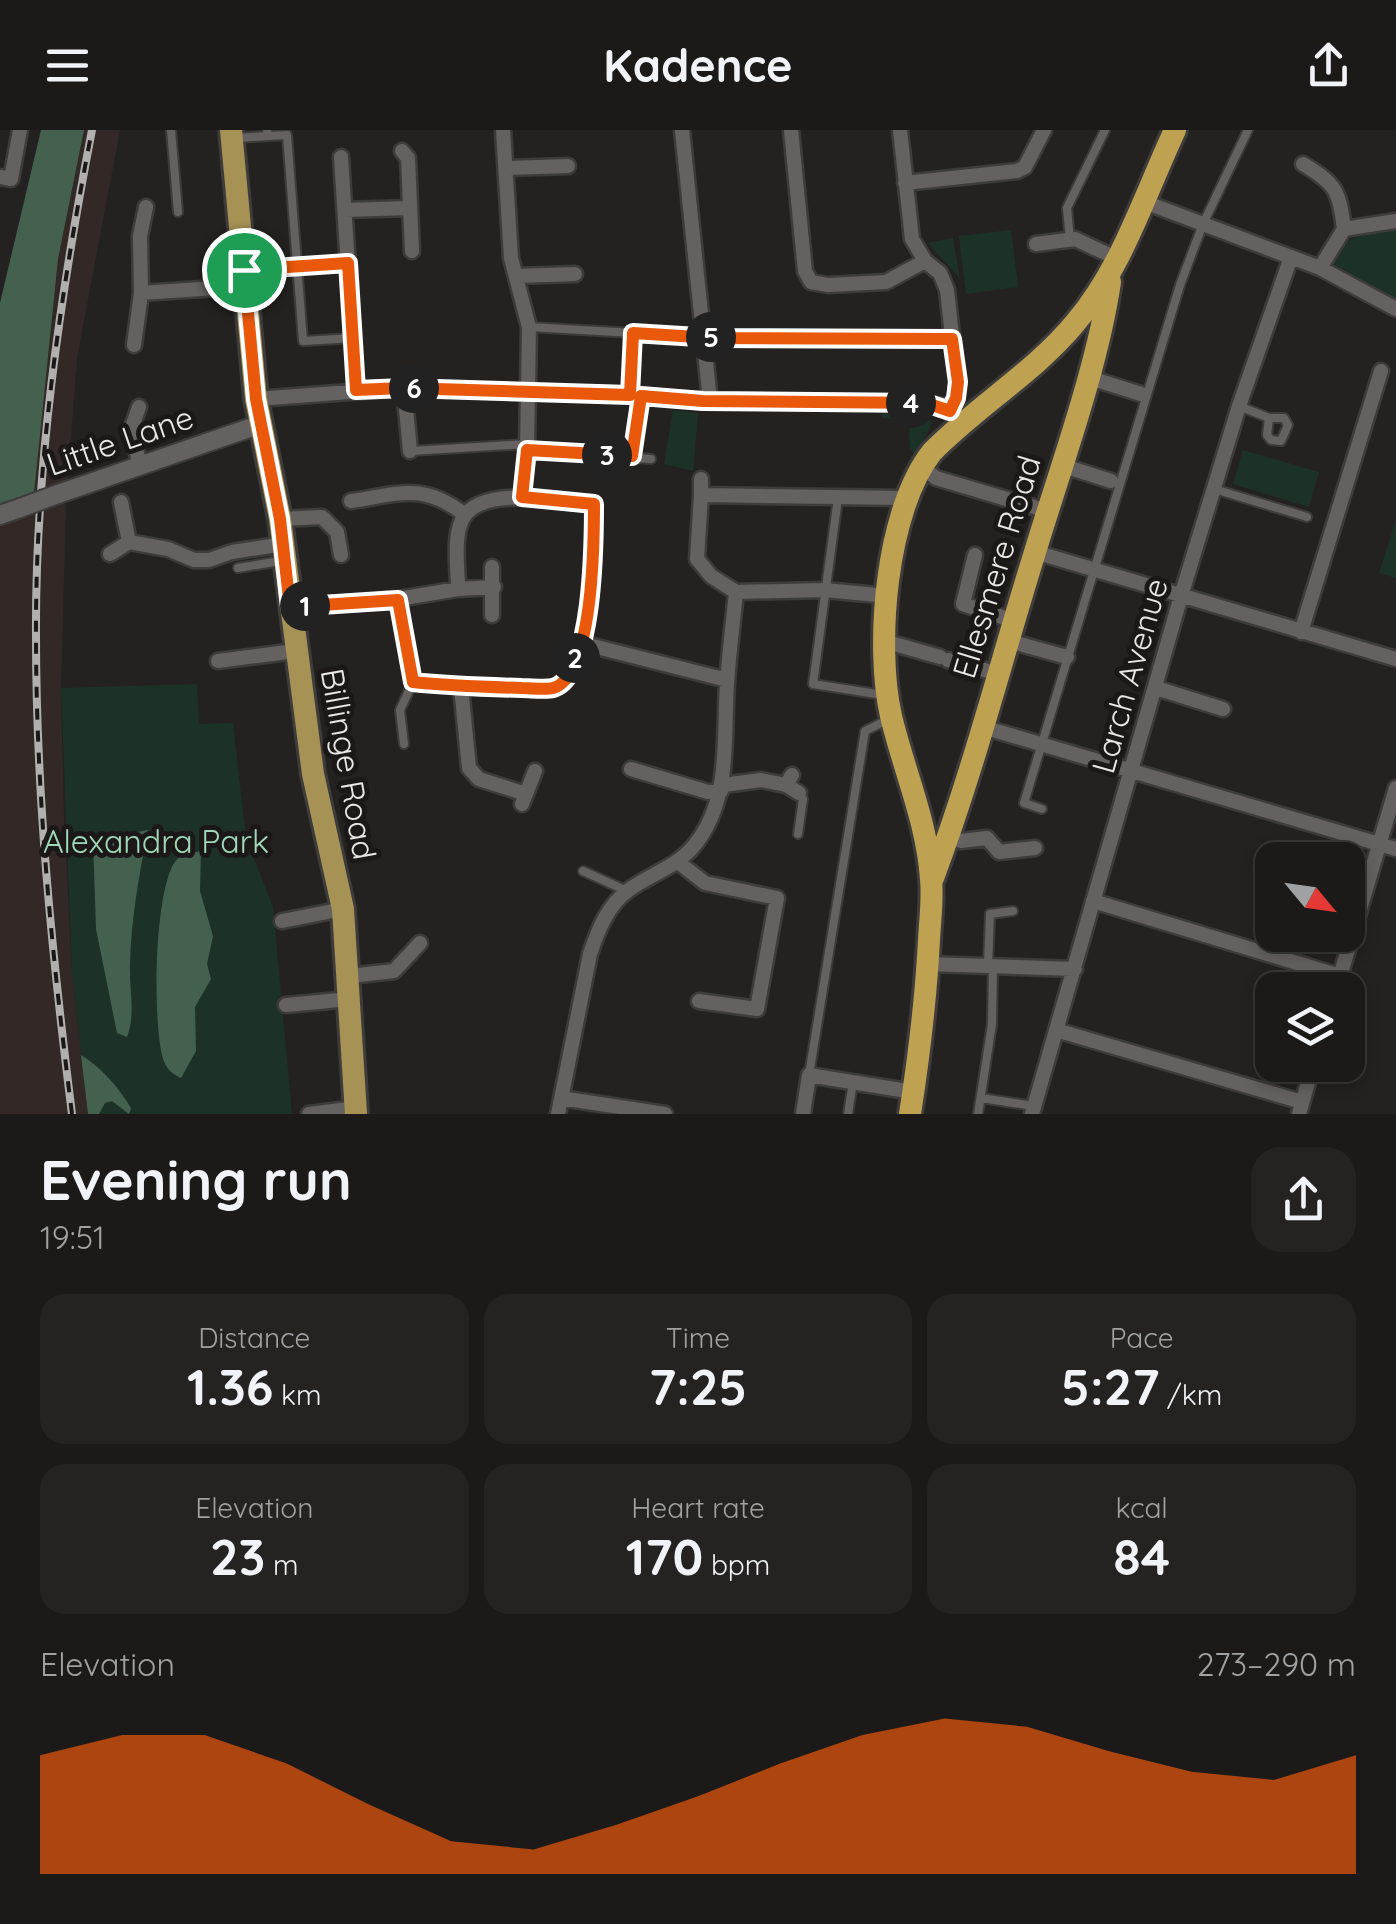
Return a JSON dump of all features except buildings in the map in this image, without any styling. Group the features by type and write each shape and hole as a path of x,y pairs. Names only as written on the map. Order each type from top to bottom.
{"highway":[{"path":"912,1103 928,964 937,835 919,804 889,706 884,641 906,498 921,466 957,417 1068,332 1094,300 1175,130"},
{"name":"Ellesmere Road","path":"937,835 959,806 1098,342 1114,263"},
{"path":"1068,332 1087,330 1098,342"},
{"path":"919,804 938,813 959,806"}],"main road":[{"name":"Billinge Road","path":"231,134 256,399 280,519 313,774 342,908 356,1111"}],"street":[{"path":"0,177 11,178 20,130"},
{"path":"504,130 511,258 529,328 522,497"},
{"path":"682,130 710,401"},
{"path":"791,130 805,271 812,282 886,282 925,260"},
{"path":"256,399 404,388 529,391 710,401 926,403 957,417 958,382 947,290 940,273 925,260 912,239 900,130"},
{"path":"905,183 1017,171 1024,167 1044,130"},
{"path":"409,155 412,251"},
{"path":"341,156 356,390"},
{"path":"506,168 551,161 568,166"},
{"path":"1302,164 1334,184 1340,198 1344,229 1320,268"},
{"path":"1142,201 1320,268 1396,309"},
{"path":"345,210 409,208"},
{"path":"134,345 141,293 140,236 148,213"},
{"path":"1344,229 1396,221"},
{"path":"1036,244 1076,239 1114,263"},
{"name":"Larch Avenue","path":"1033,1110 1181,596 1239,406 1291,257"},
{"path":"141,293 298,266 348,263"},
{"path":"518,276 575,274"},
{"path":"1301,632 1382,372"},
{"path":"1086,378 1141,394"},
{"path":"404,388 410,451"},
{"path":"130,415 131,440 140,466"},
{"name":"Little Lane","path":"0,515 261,424"},
{"path":"1061,465 1112,481"},
{"path":"921,466 936,478 1048,512"},
{"path":"888,596 825,590 736,592 711,576 697,560 701,487 838,498 906,498"},
{"path":"351,501 418,492 445,500 464,514"},
{"path":"398,600 413,682 554,688 567,678 581,643 593,585 594,504 522,497 488,500 464,514 459,529 458,589"},
{"path":"121,502 129,542"},
{"path":"280,519 322,517 337,532 341,556"},
{"path":"110,554 129,542 168,549 194,560 209,560 232,552 284,552"},
{"path":"1035,552 1396,659"},
{"path":"976,555 963,604 1068,657"},
{"path":"492,568 492,615"},
{"path":"290,607 398,600 494,587"},
{"path":"665,1114 560,1106 590,954 610,909 627,891 678,862 708,826 722,788 736,592"},
{"path":"884,641 999,674"},
{"path":"581,643 727,680"},
{"path":"218,660 295,651"},
{"path":"460,687 469,768 479,780 524,799 534,771"},
{"path":"1156,688 1223,709"},
{"path":"983,727 1396,849"},
{"path":"630,769 708,792 761,780 792,785"},
{"path":"1341,972 1396,788"},
{"path":"937,835 961,841 987,838 999,852 1035,848"},
{"path":"678,862 705,884 777,898 757,1009 699,1001"},
{"path":"1094,901 1305,972"},
{"path":"282,921 342,908"},
{"path":"286,1004 394,971 420,943"},
{"path":"928,964 1075,968"},
{"path":"1056,1030 1301,1108 1308,1082"},
{"path":"803,1114 809,1076 853,1082 912,1103"},
{"path":"309,1114 356,1111"}],"lane":[{"path":"170,130 178,212"},
{"path":"1070,240 1066,208 1105,130"},
{"path":"1042,809 1024,803 1180,285 1248,130"},
{"path":"231,134 287,135 302,342 354,338"},
{"path":"529,328 704,337 952,339"},
{"path":"632,456 636,395 633,333"},
{"path":"1239,406 1269,418"},
{"path":"410,451 527,446 651,459"},
{"path":"1214,489 1307,517"},
{"path":"809,1076 865,731 889,706 813,684 838,498"},
{"path":"238,568 284,552"},
{"path":"404,744 400,710 413,682"},
{"path":"792,785 803,799 798,834"},
{"path":"583,871 627,891"},
{"path":"978,1114 992,1024 990,914 1014,912"},
{"path":"848,1114 853,1082"},
{"path":"981,1098 1033,1110"}],"shaded area":[{"path":"84,130 120,130 77,358 66,503 61,688 64,816 72,972 88,1114 0,1114 0,525 20,517 47,312"}],"green space":[{"path":"41,130 84,130 58,259 34,493 0,507 0,303"},
{"path":"1396,227 1396,300 1333,264 1335,254 1348,241"},
{"path":"1011,230 1018,287 966,294 959,236"},
{"path":"953,238 960,279 928,243"},
{"path":"673,410 698,413 693,471 664,464"},
{"path":"882,410 925,411 932,424 916,456 910,448 909,421 882,418"},
{"path":"1243,450 1319,472 1309,507 1233,484"},
{"path":"1396,520 1396,578 1379,573"},
{"name":"Alexandra Park","path":"197,684 199,724 233,723 246,838 273,907 292,1114 88,1114 72,972 61,688"},
{"path":"148,830 132,931 132,1010 127,1037 117,1033 96,929 93,840"},
{"path":"201,851 200,891 213,936 207,964 211,979 195,1007 196,1051 181,1078 166,1066 159,1037 159,929 167,879 174,863"},
{"path":"81,1055 115,1086 131,1108 129,1114 112,1101 105,1103 99,1114 88,1114"}],"railway":[{"path":"72,1114 42,816 37,573 52,382 92,130"}],"route":[{"path":"348,263 356,390 630,395 633,333 714,338 952,339 958,382 956,398 950,411 926,403 703,401 641,396 632,456 527,450 522,497 594,504 593,585 581,643 567,678 554,688 413,682 398,600 290,607 280,519 256,399 244,270 348,263"}]}
